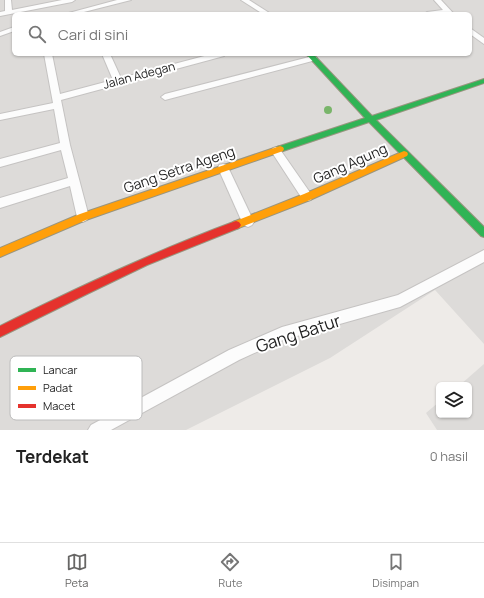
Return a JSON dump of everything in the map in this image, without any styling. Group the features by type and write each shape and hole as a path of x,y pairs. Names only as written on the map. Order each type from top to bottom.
{"street":[{"path":"0,14 72,0"},
{"path":"76,12 128,0"},
{"path":"244,0 265,12"},
{"path":"437,0 450,12"},
{"path":"8,1 9,12"},
{"path":"0,34 12,30"},
{"path":"472,32 484,42"},
{"path":"48,56 65,145 83,217"},
{"path":"107,56 118,81"},
{"name":"Jalan Adegan","path":"0,117 205,56"},
{"path":"165,97 311,56 404,154 484,233"},
{"name":"Gang Setra Ageng","path":"0,253 83,217 369,118 484,81"},
{"path":"0,163 65,145"},
{"path":"276,151 307,197"},
{"name":"Gang Agung","path":"0,332 85,289 144,262 248,222 404,154"},
{"path":"223,168 248,222"},
{"path":"0,203 74,181"},
{"name":"Gang Batur","path":"142,405 234,355 282,334 400,301 484,256"},
{"name":"Gang Batur","path":"96,430 114,420"}],"shaded area":[{"path":"0,0 484,0 484,344 435,290 330,358 186,430 0,430"},
{"path":"484,364 484,430 437,430 426,413 436,405 436,418 472,418 472,382 463,382"}],"traffic: fast":[{"path":"311,56 404,154 484,233"},
{"path":"280,149 484,81"}],"traffic: slow":[{"path":"0,253 83,217 280,149"},
{"path":"236,225 307,197 404,154"}],"traffic: jam":[{"path":"0,332 85,289 144,262 236,225"}]}
